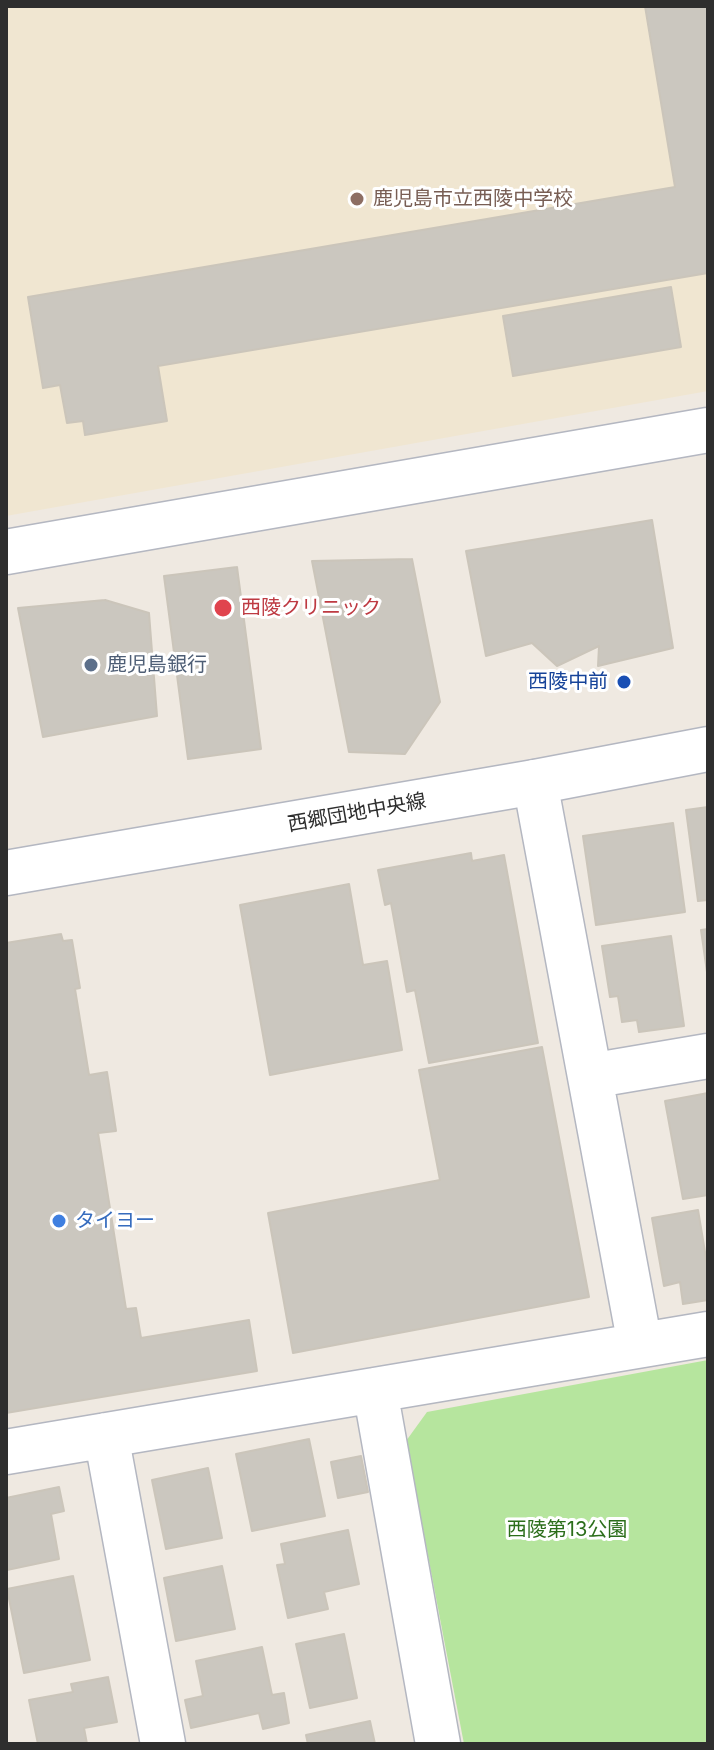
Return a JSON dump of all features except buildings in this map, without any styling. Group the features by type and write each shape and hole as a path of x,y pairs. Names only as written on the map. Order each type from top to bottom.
{"street":[{"path":"6,552 708,430"},
{"name":"西郷団地中央線","path":"6,873 535,782 708,749"},
{"path":"535,782 640,1345"},
{"path":"590,1076 708,1056"},
{"path":"6,1452 708,1334"},
{"path":"375,1390 438,1744"},
{"path":"106,1435 163,1744"}],"shaded area":[{"name":"鹿児島市立西陵中学校","path":"6,6 708,6 708,391 6,516"}],"green space":[{"name":"西陵第13公園","path":"708,1360 708,1744 464,1744 406,1441 427,1412"}],"place":[{"name":"鹿児島市立西陵中学校","path":"357,199"},
{"name":"西陵クリニック","path":"223,608"},
{"name":"鹿児島銀行","path":"91,665"},
{"name":"西陵中前","path":"624,682"},
{"name":"タイヨー","path":"59,1221"}]}
